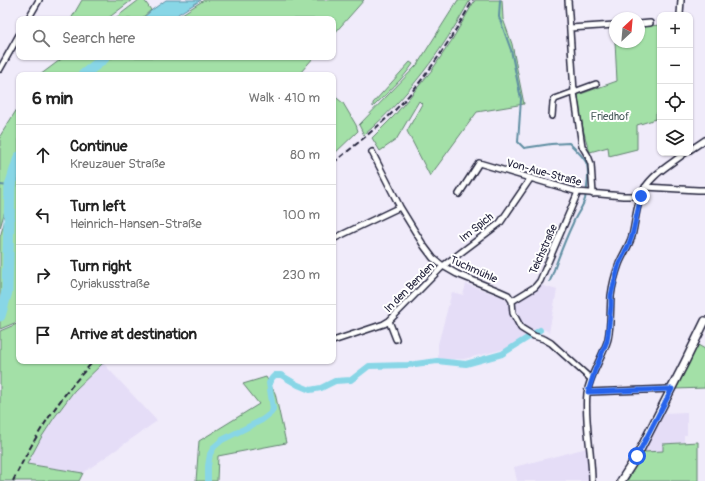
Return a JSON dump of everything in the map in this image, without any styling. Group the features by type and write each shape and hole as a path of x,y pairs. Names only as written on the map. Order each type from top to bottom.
{"main road":[{"path":"621,481 637,456 705,321"}],"street":[{"path":"30,16 39,0"},
{"path":"568,0 574,92 582,146 591,164 591,194"},
{"path":"680,12 681,0"},
{"path":"645,23 650,23"},
{"path":"570,28 609,25"},
{"path":"0,69 16,40"},
{"path":"552,116 553,103 555,99 596,84"},
{"path":"693,148 705,140"},
{"name":"Tuchmühle","path":"372,152 400,207 433,258 457,274 499,290 508,295 512,301"},
{"path":"592,481 586,412 588,392 591,379 607,341 611,295 619,264 632,236 641,196 645,187 658,172 681,156"},
{"name":"Von-Aue-Straße","path":"459,194 479,164 581,193 641,196"},
{"name":"Im Spich","path":"443,266 500,223 530,179"},
{"path":"645,187 705,190"},
{"name":"Teichstraße","path":"512,301 535,287 540,281 581,193"},
{"path":"336,238 400,207"},
{"name":"In den Benden","path":"336,340 389,321 443,266"},
{"path":"512,301 513,314 521,328 534,336 551,343 591,379"},
{"name":"In den Benden","path":"389,321 396,339"},
{"path":"588,392 672,389"}],"shaded area":[{"path":"466,284 505,298 510,306 541,285 557,290 549,332 543,329 532,331 509,348 464,359 438,359 438,344 452,292 463,295"},
{"path":"102,364 104,364 157,421 83,473 26,464 54,418 74,391"},
{"path":"687,412 687,435 684,435 684,442 663,444 663,451 644,452 663,413"},
{"path":"587,448 589,481 517,481 514,467"}],"green space":[{"path":"82,0 132,0 111,16 73,16"},
{"path":"139,0 144,0 151,10 144,16 118,16"},
{"path":"204,0 364,0 336,32 336,16 179,16"},
{"path":"458,0 470,0 436,55 395,105 364,135 359,125 417,65"},
{"path":"475,0 502,0 503,19 512,44 524,104 477,112 430,176 407,131 422,104 419,101 396,140 380,151 372,138 394,116 432,70 452,40"},
{"name":"Friedhof","path":"657,25 656,119 637,125 637,149 609,156 608,147 590,152 582,124 578,95 617,81 615,48 645,48 645,26"},
{"path":"60,60 101,60 85,72 44,72"},
{"path":"105,60 311,60 301,72 90,72"},
{"path":"410,62 413,64 404,76 373,107 373,103"},
{"path":"336,97 343,103 358,131 336,152"},
{"path":"16,111 16,172 0,228 0,136"},
{"path":"16,181 16,322 0,329 0,237"},
{"path":"16,324 16,364 102,364 74,391 41,438 27,464 83,473 79,481 0,481 0,331"},
{"path":"698,345 705,349 705,388 675,389"},
{"path":"266,377 275,393 286,443 218,456 217,481 196,481 199,441 259,404 243,384"},
{"path":"698,442 698,481 627,481 644,452 663,451 663,444"}],"water":[{"path":"166,0 201,0 178,14 177,16 145,16"}],"waterway":[{"path":"500,0 499,17 511,50 521,99 518,142 524,148 569,143 586,162 588,170 587,191 583,205 574,220 550,281"},
{"path":"87,72 102,60"},
{"path":"0,316 7,292 10,186 16,167"},
{"path":"0,185 10,186"},
{"path":"208,481 210,454 214,447 222,440 262,420 271,413 273,409 269,383 275,375 281,375 310,390 321,388 335,381 351,380 369,366 408,365 437,361 466,364 502,354 540,330"}],"railway":[{"path":"336,161 391,114 415,88 446,45 473,0"},
{"path":"13,481 39,433 59,403 91,364"}],"route":[{"path":"637,456 672,389 588,392 591,379 607,341 611,295 619,264 632,236 641,196"}]}
